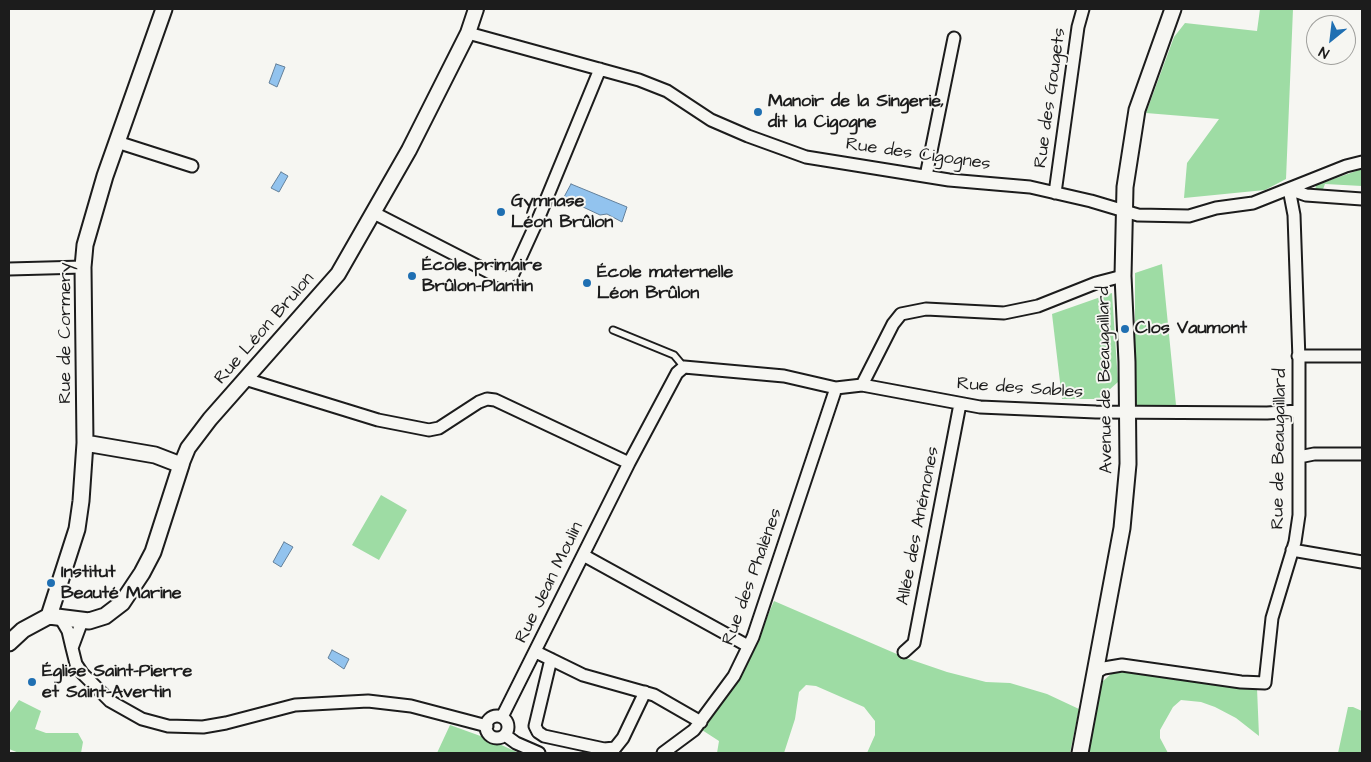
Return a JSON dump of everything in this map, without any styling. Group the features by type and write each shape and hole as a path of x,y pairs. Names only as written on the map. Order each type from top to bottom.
{"main road":[{"name":"Rue de Cormery","path":"55,617 77,529 81,501 85,443 83,266 85,245 117,142 164,9"},
{"name":"Avenue de Beaugaillard","path":"1080,753 1122,528 1128,464 1123,276 1125,187 1137,110 1173,9"},
{"path":"85,443 155,455 180,465"},
{"name":"Rue Léon Brulon","path":"55,617 82,622 111,612 122,603 138,579 160,532 180,465"},
{"path":"9,643 23,630 55,617"}],"street":[{"name":"Rue Léon Brulon","path":"180,465 196,437 338,274 409,150 468,33 476,9"},
{"name":"Rue des Gougets","path":"1055,193 1078,27 1083,9"},
{"name":"Rue des Cigognes","path":"468,33 652,84 712,120 748,136 799,154 926,176 1030,187 1091,201 1124,213 1188,216 1216,208 1253,203 1346,166 1362,162"},
{"path":"926,176 954,38"},
{"path":"374,213 493,274 506,278 513,274 540,217 600,69"},
{"path":"117,142 192,166"},
{"path":"1289,189 1306,194 1362,199"},
{"name":"Rue de Beaugaillard","path":"1095,673 1104,668 1122,665 1242,682 1265,683 1272,618 1292,550 1299,515 1298,356 1294,215 1289,189"},
{"path":"9,269 83,266"},
{"path":"684,367 784,376 836,388 862,384 893,324 901,314 926,308 1004,313 1038,306 1096,283 1123,276"},
{"path":"1298,356 1362,356"},
{"name":"Rue Jean Moulin","path":"502,717 629,463 674,379 684,367"},
{"path":"245,379 378,420 429,430 439,428 479,402 487,399 494,400 629,463"},
{"name":"Rue des Sables","path":"862,384 980,407 1063,412 1267,413 1298,411"},
{"name":"Rue des Phalènes","path":"663,753 681,742 701,722 734,676 748,646 771,586 836,388"},
{"name":"Allée des Anémones","path":"904,652 914,643 960,404"},
{"path":"1299,457 1314,454 1362,454"},
{"path":"1292,550 1362,562"},
{"path":"583,555 748,646"},
{"path":"55,617 68,631 76,664 106,698 142,719 168,726 203,727 226,724 295,705 368,701 411,706 487,726"},
{"path":"72,648 82,622"},
{"path":"536,652 587,677 662,698 701,722"},
{"path":"551,659 535,726 538,732 544,736 604,749 615,748 623,738 645,692"},
{"path":"502,717 508,725 505,735 499,738 493,737 488,732 487,726 492,718 502,717"},
{"path":"505,735 516,743 539,753"}],"lane":[{"path":"613,330 674,356 684,367"}],"green space":[{"path":"1260,9 1293,9 1286,179 1265,190 1184,198 1187,163 1219,119 1146,113 1174,37 1185,23 1257,31"},
{"path":"1362,169 1362,186 1325,184 1322,192 1315,192 1316,185"},
{"path":"1162,264 1176,405 1135,405 1135,273"},
{"path":"1112,293 1118,382 1099,399 1062,399 1052,314"},
{"path":"381,495 407,510 379,560 352,545"},
{"path":"774,601 906,658 947,672 986,682 1010,683 1047,694 1079,709 1070,753 867,753 875,735 875,721 864,707 816,686 806,685 799,692 795,719 784,753 717,753 719,741 702,730 744,671"},
{"path":"1124,671 1257,688 1259,736 1236,718 1215,707 1201,702 1181,700 1173,707 1160,730 1160,738 1168,753 1089,753 1102,682 1111,674"},
{"path":"19,700 41,711 35,729 46,733 78,733 83,742 81,753 19,753 9,749 9,714"},
{"path":"1348,707 1362,711 1362,753 1338,753"},
{"path":"450,725 486,738 519,753 437,753"}],"water":[{"path":"276,64 285,67 277,87 269,83"},
{"path":"281,172 288,176 279,192 271,188"},
{"path":"571,184 627,207 622,222 607,214 600,215 566,199 564,197"},
{"path":"284,542 293,547 281,567 273,562"},
{"path":"332,650 349,659 344,669 328,658"}],"place":[{"name":"Manoir de la Singerie, dit la Cigogne","path":"758,112"},
{"name":"Gymnase Léon Brûlon","path":"501,212"},
{"name":"École primaire Brûlon-Plantin","path":"412,276"},
{"name":"École maternelle Léon Brûlon","path":"587,283"},
{"name":"Clos Vaumont","path":"1125,329"},
{"name":"Institut Beauté Marine","path":"51,583"},
{"name":"Église Saint-Pierre et Saint-Avertin","path":"32,682"}]}
